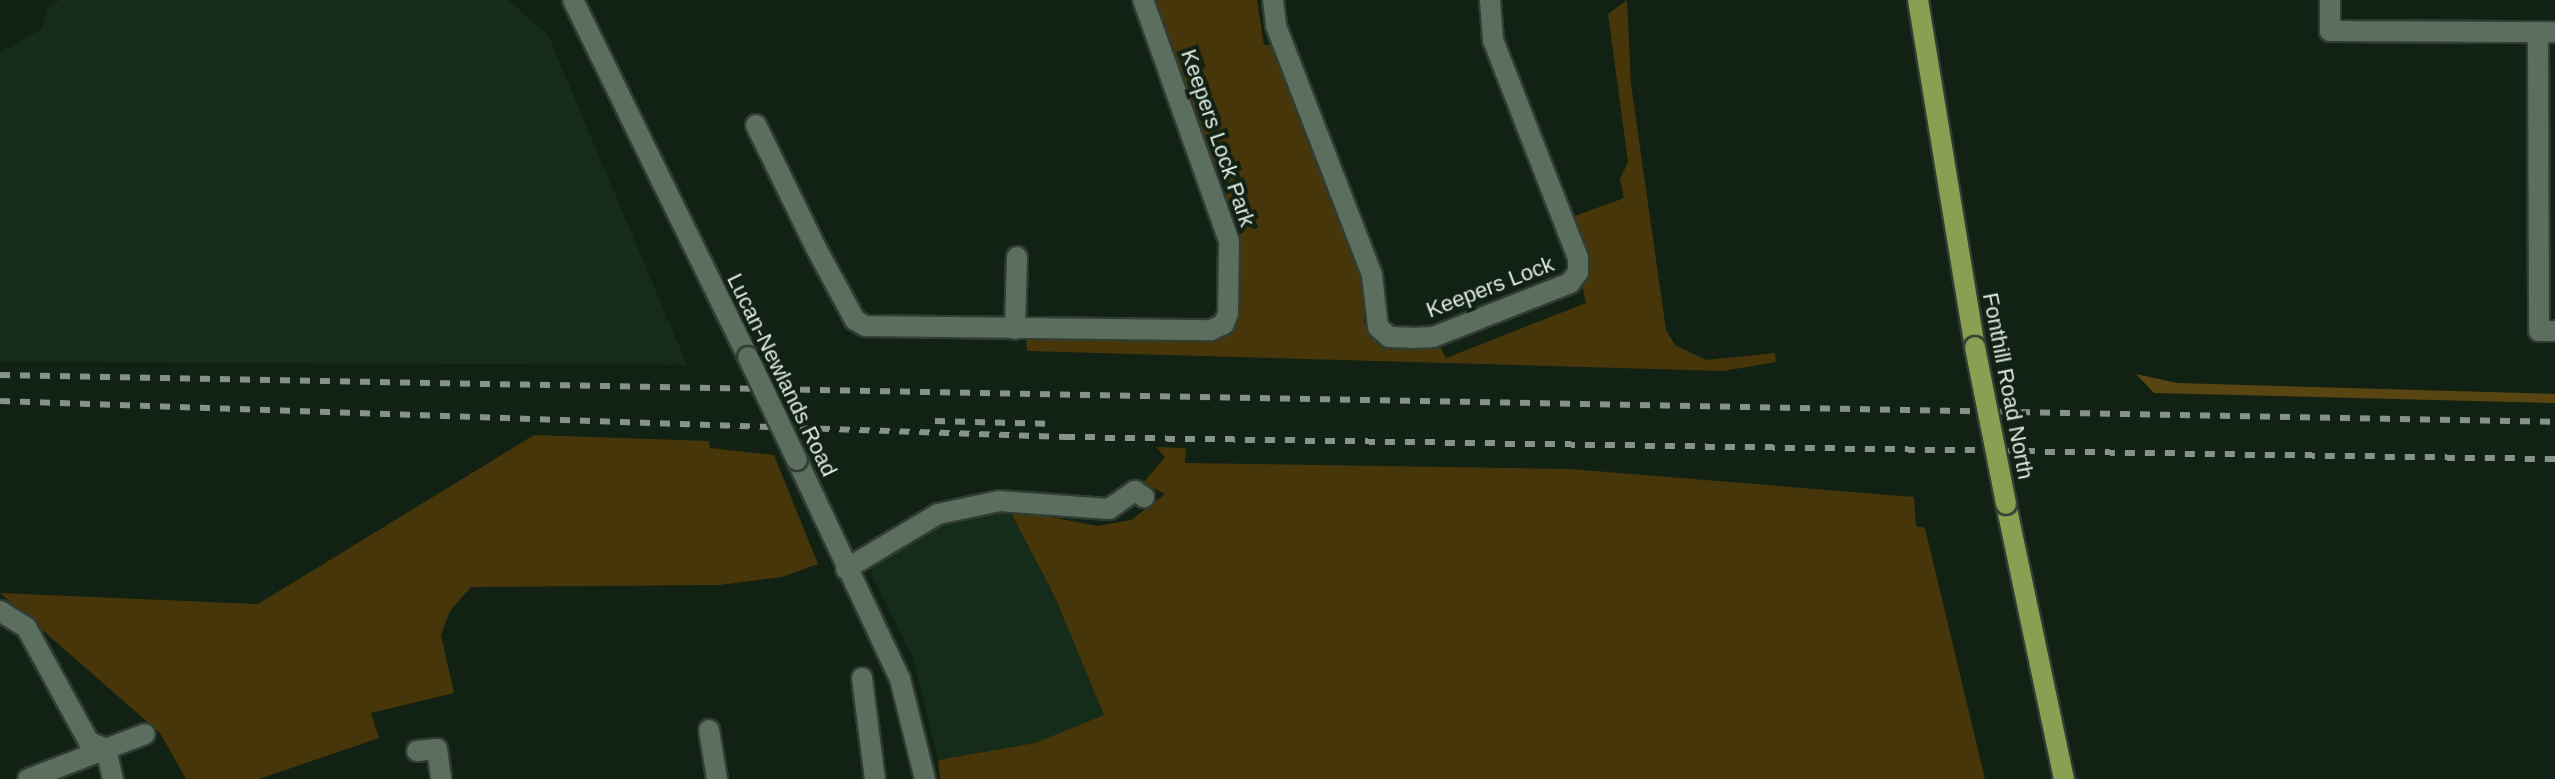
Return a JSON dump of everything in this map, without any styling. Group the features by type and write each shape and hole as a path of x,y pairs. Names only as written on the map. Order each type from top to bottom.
{"main road":[{"name":"Fonthill Road North","path":"1918,0 1975,347 2064,779"}],"street":[{"name":"Lucan-Newlands Road","path":"573,0 748,357 900,679 925,779"},
{"name":"Keepers Lock Park","path":"756,125 855,320 865,326 1211,330 1224,324 1231,282 1229,241 1143,0"},
{"name":"Keepers Lock","path":"1273,0 1276,26 1372,275 1378,327 1389,337 1412,338 1433,337 1570,283 1578,272 1578,258 1493,40 1490,0"},
{"path":"2330,0 2330,31 2546,32 2539,331 2555,331"},
{"path":"1015,329 1017,257"},
{"path":"846,569 938,514 999,501 1109,509 1135,491 1144,497"},
{"path":"0,611 26,627 89,742 106,749"},
{"path":"862,678 875,779"},
{"path":"709,730 717,779"},
{"path":"28,779 145,734"},
{"path":"106,749 113,779"},
{"path":"417,751 437,749 441,779"}],"shaded area":[{"path":"60,0 508,0 548,35 687,365 0,362 0,52 42,29 47,8"},
{"path":"1151,0 1257,0 1264,45 1271,45 1364,280 1364,323 1374,338 1393,345 1439,345 1446,358 1586,303 1582,285 1587,271 1572,217 1624,198 1620,179 1628,162 1608,14 1627,0 1631,84 1666,330 1675,345 1706,360 1775,353 1776,362 1723,371 1027,351 1026,339 1211,339 1237,288 1239,236"},
{"path":"2136,374 2177,383 2555,394 2555,403 2154,393"},
{"path":"534,435 709,441 710,448 774,455 818,564 782,577 720,585 471,587 450,611 441,635 454,693 371,713 379,738 259,779 186,779 160,733 0,593 258,604"},
{"path":"1156,447 1186,448 1185,463 1570,469 1914,497 1916,526 1925,528 1985,779 940,779 938,760 1035,743 1104,715 1055,597 1009,509 1097,526 1131,520 1165,494 1143,483 1165,457"},
{"path":"1009,509 1055,597 1105,715 1035,743 938,760 913,658 871,573 876,561 930,527"}],"railway":[{"path":"0,375 2555,422"},
{"path":"0,401 1065,437 2555,459"},
{"path":"935,421 1055,424"}]}
